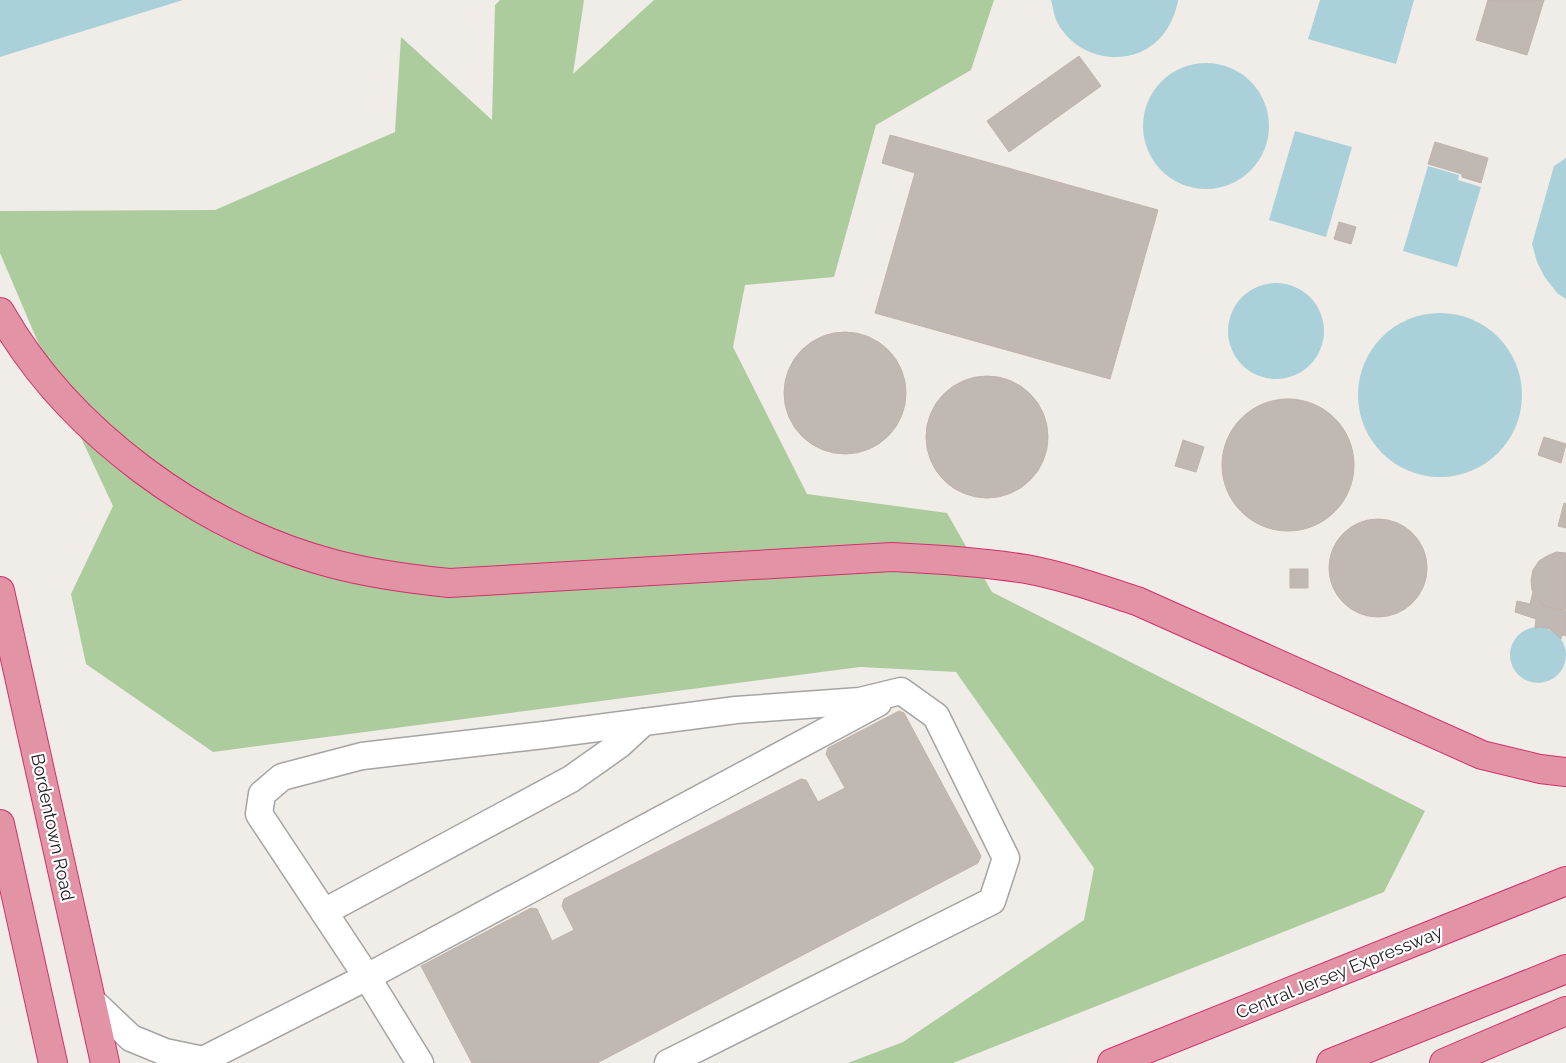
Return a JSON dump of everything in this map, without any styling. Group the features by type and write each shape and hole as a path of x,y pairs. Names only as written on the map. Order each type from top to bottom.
{"highway":[{"path":"0,312 43,374 81,416 124,456 172,491 223,521 277,546 333,564 390,577 449,583 892,557 960,560 1028,570 1083,583 1137,601 1482,755 1540,769 1566,772"},
{"name":"Bordentown Road","path":"0,591 105,1063"},
{"path":"0,824 53,1063"},
{"name":"Central Jersey Expressway","path":"1112,1063 1566,881"},
{"path":"1331,1063 1566,969"},
{"path":"1444,1063 1566,1011"}],"lane":[{"path":"91,1000 131,1038 165,1052 202,1062 367,977 901,691"},
{"path":"420,1063 367,977 259,814 262,794 282,777 362,756 736,710 860,701 901,691 936,716 1006,858 992,901 668,1063"},
{"path":"324,912 571,779 619,745 644,722"}],"green space":[{"path":"500,0 584,0 573,74 654,0 994,0 971,70 876,125 834,277 745,285 733,347 807,494 947,513 992,592 1425,811 1384,892 953,1063 848,1063 903,1042 1084,920 1094,868 956,672 860,667 213,752 86,664 71,594 113,506 54,380 0,253 0,211 215,210 395,132 401,37 492,120 495,5"}],"water":[{"path":"0,0 183,0 0,57"},
{"path":"1051,0 1178,1 1168,28 1162,36 1150,47 1136,54 1121,57 1091,53 1078,45 1066,35 1057,22"},
{"path":"1320,0 1414,0 1396,64 1308,39"},
{"path":"1206,63 1230,68 1241,73 1251,81 1259,91 1264,102 1269,126 1264,150 1259,161 1251,171 1241,179 1230,184 1206,189 1182,184 1171,179 1161,171 1153,161 1148,150 1143,126 1148,102 1153,91 1161,81 1171,73 1182,68"},
{"path":"1295,131 1352,147 1326,237 1269,220"},
{"path":"1566,158 1566,299 1557,293 1544,276 1537,262 1532,244 1554,166"},
{"path":"1428,166 1459,175 1458,180 1481,187 1457,267 1403,251"},
{"path":"1276,283 1295,286 1310,297 1321,312 1324,331 1321,350 1310,365 1295,376 1276,379 1257,376 1242,365 1231,350 1228,331 1231,312 1242,297 1257,286"},
{"path":"1432,313 1448,313 1471,319 1486,327 1498,337 1508,349 1516,364 1522,387 1522,403 1516,426 1508,441 1498,453 1486,463 1471,471 1448,477 1432,477 1409,471 1394,463 1372,441 1362,419 1358,403 1358,387 1364,364 1372,349 1394,327 1416,317"},
{"path":"1538,627 1549,629 1558,635 1564,644 1566,655 1564,666 1558,675 1549,681 1538,683 1527,681 1518,675 1512,666 1510,655 1512,644 1518,635 1527,629"}],"building":[{"path":"1488,0 1544,0 1527,55 1476,40"},
{"path":"1079,56 1101,86 1009,152 987,121"},
{"path":"890,135 1158,210 1110,379 875,313 915,173 882,163"},
{"path":"1435,142 1488,158 1481,183 1462,177 1462,174 1428,164"},
{"path":"1339,222 1356,227 1351,244 1334,239"},
{"path":"845,332 868,337 888,350 901,370 906,393 901,416 888,436 868,449 845,454 822,449 802,436 789,416 784,393 789,370 802,350 822,337"},
{"path":"987,376 1010,381 1030,394 1043,414 1048,437 1043,460 1030,480 1010,493 987,498 964,493 944,480 931,460 926,437 931,414 944,394 964,381"},
{"path":"1288,399 1301,400 1313,404 1335,418 1349,440 1353,452 1353,478 1349,490 1335,512 1313,526 1301,530 1288,531 1275,530 1263,526 1241,512 1227,490 1223,478 1222,465 1223,452 1227,440 1241,418 1263,404 1275,400"},
{"path":"1544,437 1566,444 1561,463 1538,455"},
{"path":"1183,440 1204,447 1196,472 1175,466"},
{"path":"1564,503 1566,504 1566,528 1558,526"},
{"path":"1378,519 1397,523 1413,533 1423,549 1427,568 1423,587 1413,603 1397,613 1378,617 1359,613 1343,603 1333,587 1329,568 1333,549 1343,533 1359,523"},
{"path":"1556,552 1566,553 1566,609 1563,610 1543,605 1536,598 1532,590 1533,570 1539,561"},
{"path":"1290,569 1308,569 1308,588 1290,588"},
{"path":"1533,592 1543,605 1566,611 1566,636 1562,635 1561,639 1550,629 1535,628 1536,619 1515,612 1517,601 1530,604"},
{"path":"899,711 904,713 981,856 978,863 597,1063 472,1063 421,966 531,908 537,909 552,941 574,930 562,906 564,899 801,779 806,780 818,802 845,788 826,754 828,748"}]}
